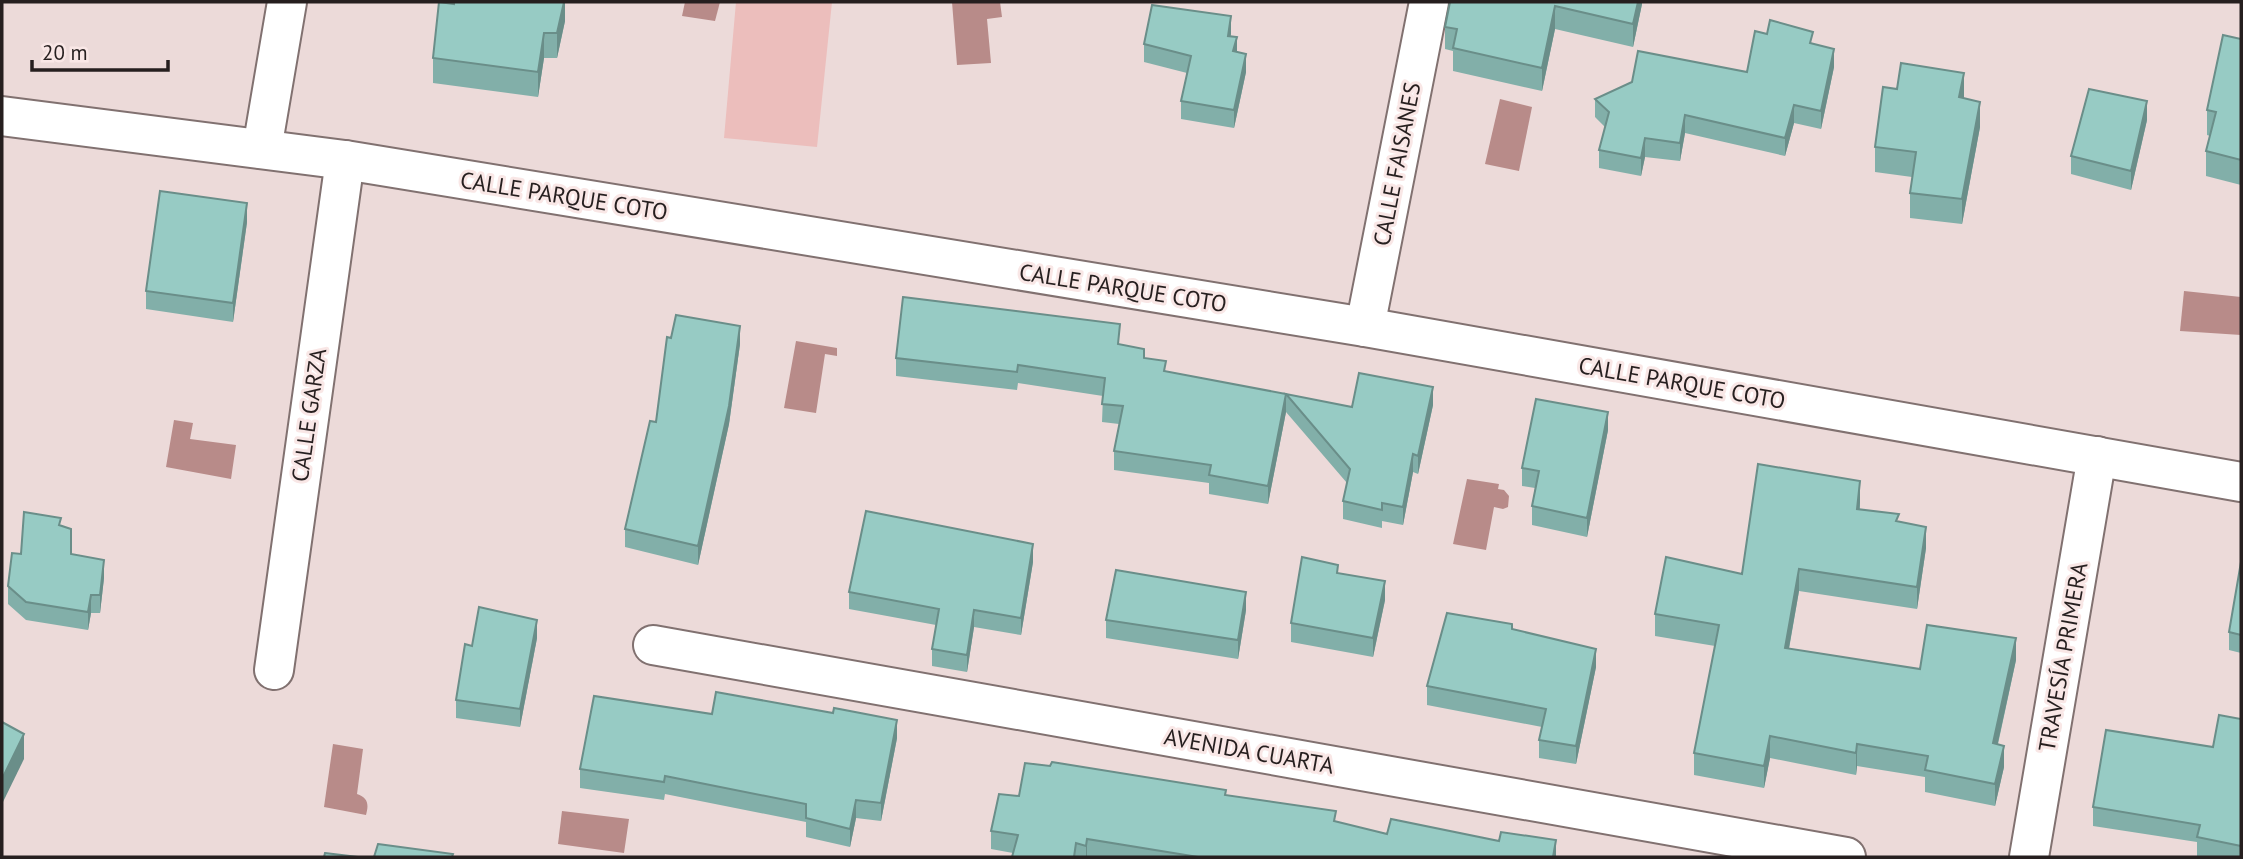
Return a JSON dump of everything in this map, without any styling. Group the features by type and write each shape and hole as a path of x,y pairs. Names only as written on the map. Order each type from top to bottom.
{"street":[{"path":"262,149 287,2"},
{"name":"CALLE FAISANES","path":"1365,327 1429,2"},
{"name":"CALLE PARQUE COTO","path":"5,112 345,160 1365,327 2241,482"},
{"name":"CALLE GARZA","path":"274,670 345,160"},
{"name":"TRAVESÍA PRIMERA","path":"2029,857 2097,456"},
{"name":"AVENIDA CUARTA","path":"653,645 1846,857"}],"shaded area":[{"path":"685,2 720,2 715,21 682,16"},
{"path":"736,2 832,2 817,147 724,138"},
{"path":"952,2 1000,2 1002,17 987,19 991,63 957,65"},
{"path":"1500,99 1532,107 1519,171 1485,164"},
{"path":"2184,291 2241,297 2241,335 2180,331"},
{"path":"796,341 837,348 837,356 825,354 816,413 784,408"},
{"path":"174,420 193,423 190,439 236,445 231,479 166,467"},
{"path":"1467,479 1499,484 1498,489 1504,490 1509,496 1508,507 1494,507 1486,550 1453,544"},
{"path":"333,744 363,749 357,794 367,802 366,815 324,807"},
{"path":"562,811 629,819 624,853 558,844"}],"building":[{"path":"439,2 564,2 557,33 544,33 538,72 433,58"},
{"path":"1450,2 1638,2 1633,24 1555,6 1542,68 1453,48 1457,29 1445,27"},
{"path":"1152,5 1231,16 1228,36 1237,37 1233,51 1246,54 1234,110 1181,101 1191,56 1144,44"},
{"path":"1770,20 1813,32 1810,43 1834,49 1821,111 1794,105 1785,138 1685,115 1680,143 1645,138 1641,158 1599,150 1609,112 1595,99 1632,82 1638,51 1747,72 1755,31 1767,34"},
{"path":"2223,35 2241,39 2241,160 2206,151 2216,112 2207,110"},
{"path":"1901,63 1964,73 1959,97 1980,102 1962,199 1910,193 1916,152 1875,147 1883,87 1897,89"},
{"path":"2089,89 2147,101 2131,171 2071,156"},
{"path":"160,191 247,203 233,303 146,291"},
{"path":"903,297 1120,324 1118,344 1144,349 1144,358 1166,361 1164,371 1286,394 1268,486 1209,475 1211,465 1114,451 1123,406 1102,404 1105,378 1018,365 1017,372 896,358"},
{"path":"676,315 740,326 729,406 698,546 625,529 650,421 656,422 667,337 671,338"},
{"path":"1359,373 1433,387 1418,456 1413,454 1403,507 1382,503 1382,510 1343,501 1350,469 1286,394 1352,407"},
{"path":"1536,399 1608,412 1587,518 1532,506 1539,471 1522,468"},
{"path":"1758,464 1860,481 1857,509 1899,514 1896,521 1926,527 1917,587 1799,569 1785,648 1920,669 1927,625 2016,638 1993,743 2004,746 1995,784 1925,770 1928,756 1857,744 1856,753 1770,736 1764,766 1694,753 1719,625 1655,614 1666,557 1742,574"},
{"path":"866,511 1033,544 1021,618 974,610 967,655 932,649 939,609 849,592"},
{"path":"24,512 61,518 59,525 71,529 71,554 104,560 100,595 91,595 88,612 26,602 8,586 12,553 21,554"},
{"path":"1302,557 1338,565 1337,573 1385,581 1373,638 1291,623"},
{"path":"2241,562 2241,635 2229,632"},
{"path":"1116,570 1246,592 1238,640 1106,620"},
{"path":"479,607 537,620 520,709 456,700 465,644 472,646"},
{"path":"1447,613 1512,624 1512,629 1596,649 1576,746 1539,740 1546,709 1427,686"},
{"path":"716,692 833,713 834,708 897,720 881,803 856,800 850,829 806,818 806,804 665,776 664,782 580,769 594,696 712,714"},
{"path":"2219,715 2241,719 2241,846 2197,837 2200,825 2093,807 2106,730 2213,747"},
{"path":"2,722 24,734 2,779"},
{"path":"1052,762 1226,790 1225,795 1336,811 1334,821 1387,834 1391,819 1499,841 1501,832 1556,840 1553,857 1198,857 1087,839 1086,846 1076,843 1074,857 1012,857 1018,835 991,831 999,794 1019,796 1025,763 1050,766"},
{"path":"378,844 453,854 452,857 374,857"},
{"path":"325,853 358,857 324,857"}]}
